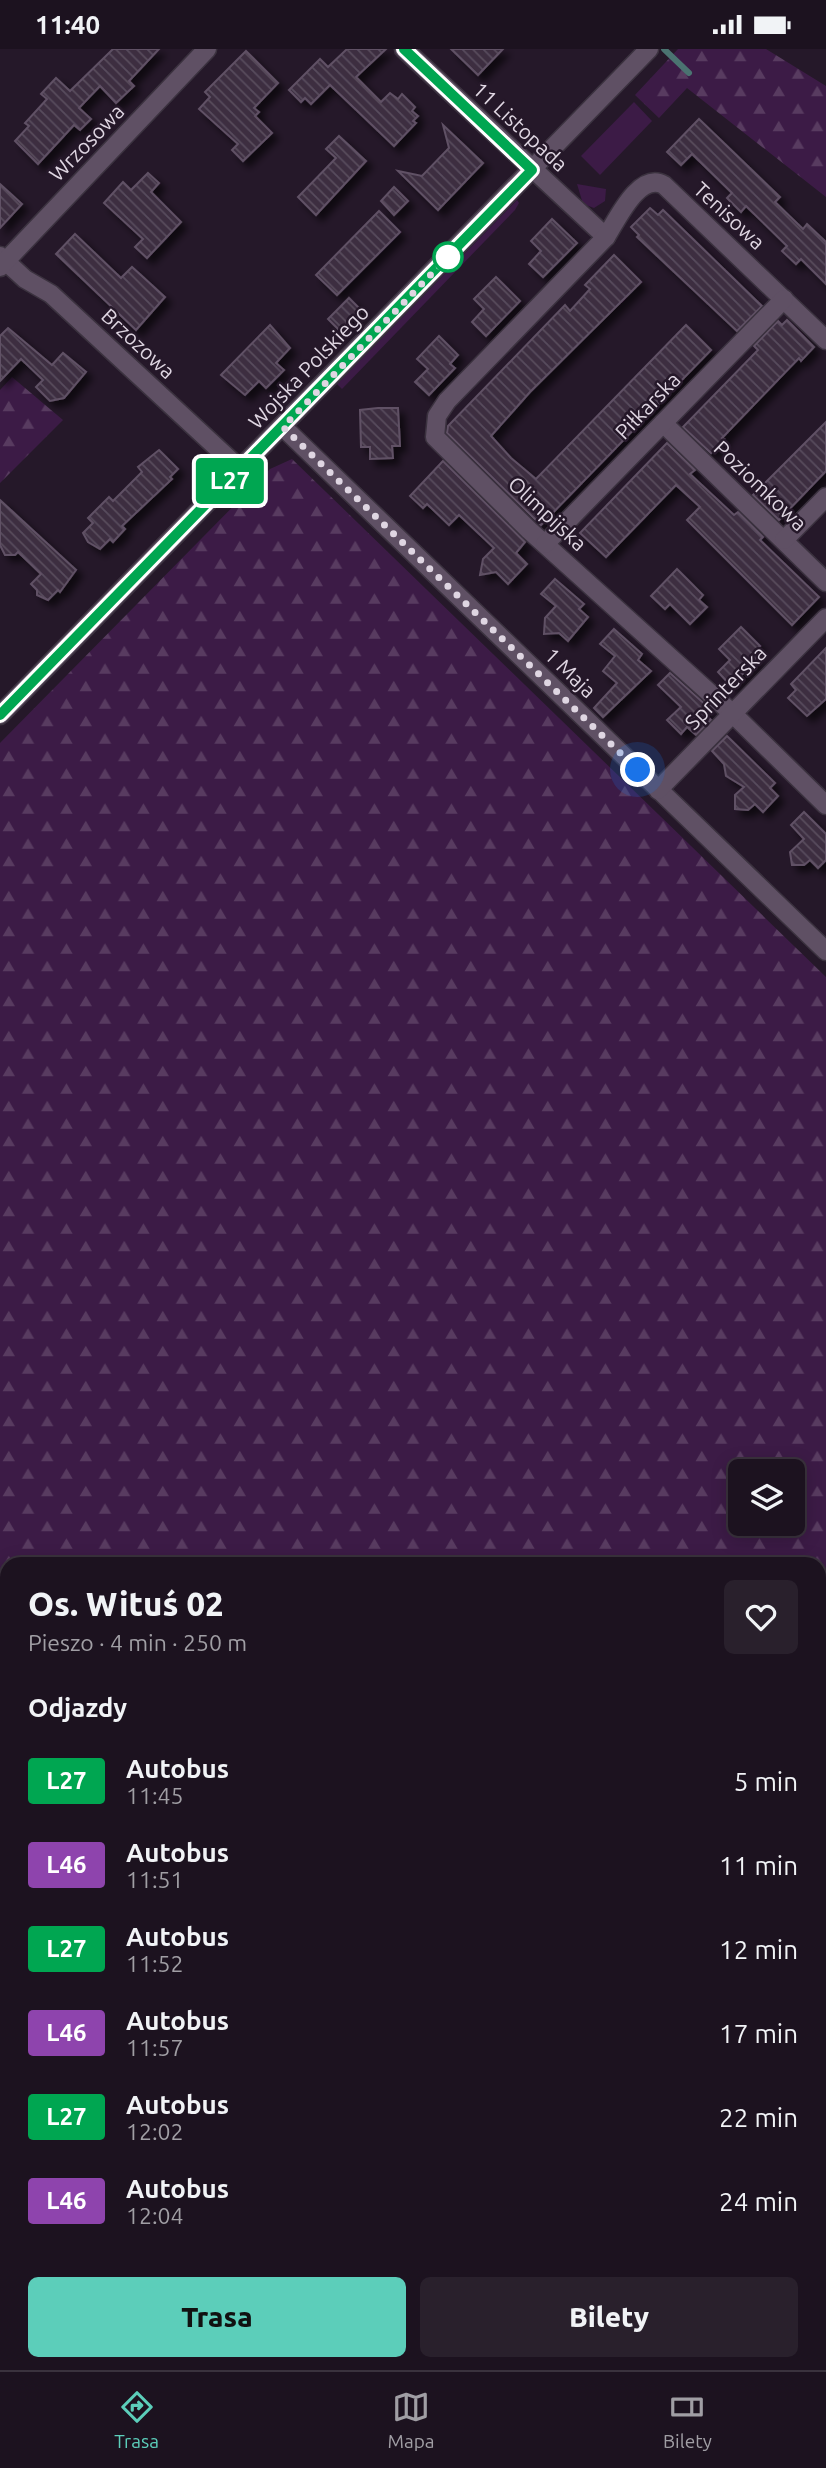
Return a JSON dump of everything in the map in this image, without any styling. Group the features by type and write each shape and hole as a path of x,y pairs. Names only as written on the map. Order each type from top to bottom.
{"street":[{"name":"Wrzosowa","path":"2,262 207,49"},
{"name":"11 Listopada","path":"404,49 606,237"},
{"name":"Wojska Polskiego","path":"0,715 649,49"},
{"name":"Tenisowa","path":"606,237 625,206 648,182 656,181 826,340"},
{"name":"Olimpijska","path":"606,237 447,401 437,417 435,437 439,444 545,544 733,714 826,806"},
{"name":"Brzozowa","path":"2,262 51,294 241,470"},
{"name":"Piłkarska","path":"545,544 784,299"},
{"name":"Poziomkowa","path":"663,423 826,582"},
{"name":"1 Maja","path":"283,427 826,951"},
{"path":"784,540 822,501"},
{"name":"Sprinterska","path":"658,790 826,618"}],"green space":[{"path":"678,49 766,49 826,86 826,197 687,88 659,118 635,95"},
{"path":"634,102 652,121 600,175 581,156"},
{"path":"577,184 606,189 605,201 594,208 583,204"},
{"path":"517,200 519,203 515,210 342,389 337,384"},
{"path":"12,377 63,420 0,483 0,390"},
{"path":"292,459 826,977 826,1557 0,1557 0,743 270,469"}],"building":[{"path":"113,49 159,49 129,81 134,86 116,103 100,86 79,108 91,119 80,130 74,125 38,164 15,141 29,126 25,123 47,99 41,94 56,78 70,91"},
{"path":"347,49 386,49 356,77 381,102 390,93 398,99 402,94 415,107 412,111 418,116 413,121 416,123 394,146 330,85 311,104 305,98 301,102 289,90 320,59 328,67"},
{"path":"451,49 503,49 478,75"},
{"path":"246,51 278,83 254,108 259,112 255,116 272,133 243,161 232,150 238,144 199,109 210,97 205,92"},
{"path":"699,119 780,197 775,202 803,229 807,224 826,242 826,284 801,259 796,264 782,251 787,246 746,206 741,212 727,198 732,193 692,154 681,165 667,152"},
{"path":"443,125 483,163 438,210 398,171 422,176 449,148"},
{"path":"339,136 366,161 316,215 298,197 336,158 326,149"},
{"path":"148,173 159,183 151,192 181,222 147,258 135,247 143,239 104,203 123,182 131,190"},
{"path":"0,184 22,204 0,228"},
{"path":"394,187 408,201 394,215 381,201"},
{"path":"650,208 658,215 663,210 762,306 737,331 637,237 639,235 631,227"},
{"path":"379,211 400,232 337,295 316,275"},
{"path":"552,219 577,243 543,277 529,264 541,251 531,241"},
{"path":"75,234 121,278 132,267 165,297 136,330 56,254"},
{"path":"614,255 641,282 530,392 491,436 511,458 536,479 686,325 711,350 541,525 447,433 448,426 565,305 570,311 590,289 585,285"},
{"path":"496,277 520,301 486,336 472,322 484,309 474,299"},
{"path":"349,298 360,309 340,331 328,319"},
{"path":"787,320 814,347 801,361 799,358 722,438 724,439 711,453 683,427 758,350 754,346 778,321 782,325"},
{"path":"270,325 290,348 276,363 284,370 266,388 259,381 245,395 221,375"},
{"path":"8,328 52,365 63,353 86,372 64,398 50,401 36,387 43,380 21,359 0,381 0,336"},
{"path":"439,336 458,355 450,364 455,368 429,395 415,382 428,369 417,359"},
{"path":"398,408 400,446 392,446 393,458 370,459 370,447 361,447 360,410"},
{"path":"826,422 826,471 779,520 753,495"},
{"path":"667,443 695,470 690,474 734,515 738,512 763,537 760,540 819,597 792,625 687,520 700,507 676,485 606,557 580,533"},
{"path":"159,450 178,469 170,477 172,479 122,526 125,529 113,542 110,539 100,549 88,542 83,533 93,523 88,518 109,497 113,501 142,472 138,467"},
{"path":"443,461 525,542 516,553 527,564 508,584 496,572 480,575 483,559 494,548 459,515 449,525 427,504 423,508 410,496"},
{"path":"0,500 76,570 60,592 58,590 48,600 37,595 37,590 31,584 41,574 18,552 15,555 5,555 0,545"},
{"path":"677,569 703,595 699,600 707,607 690,624 670,604 665,609 651,596"},
{"path":"555,579 584,604 579,609 588,617 568,641 559,633 544,634 545,618 556,606 541,594"},
{"path":"741,627 760,646 752,654 757,659 731,686 718,672 730,660 719,649"},
{"path":"614,629 642,654 638,660 651,671 603,717 594,708 617,683 603,671 615,656 600,644"},
{"path":"826,648 826,699 807,716 788,698 796,690 791,684"},
{"path":"670,673 708,707 703,712 711,720 696,735 687,727 681,734 667,720 681,707 658,685"},
{"path":"727,736 775,783 770,788 778,796 763,812 755,804 748,810 735,809 735,795 744,787 726,776 724,764 712,751"},
{"path":"804,812 826,834 826,860 818,868 810,860 804,865 792,865 790,852 804,839 791,825"}],"waterway":[{"path":"664,49 689,73"}],"bus line":[{"name":"L27","path":"0,715 532,170 404,49"}],"route":[{"path":"448,257 283,427 638,770"}]}
